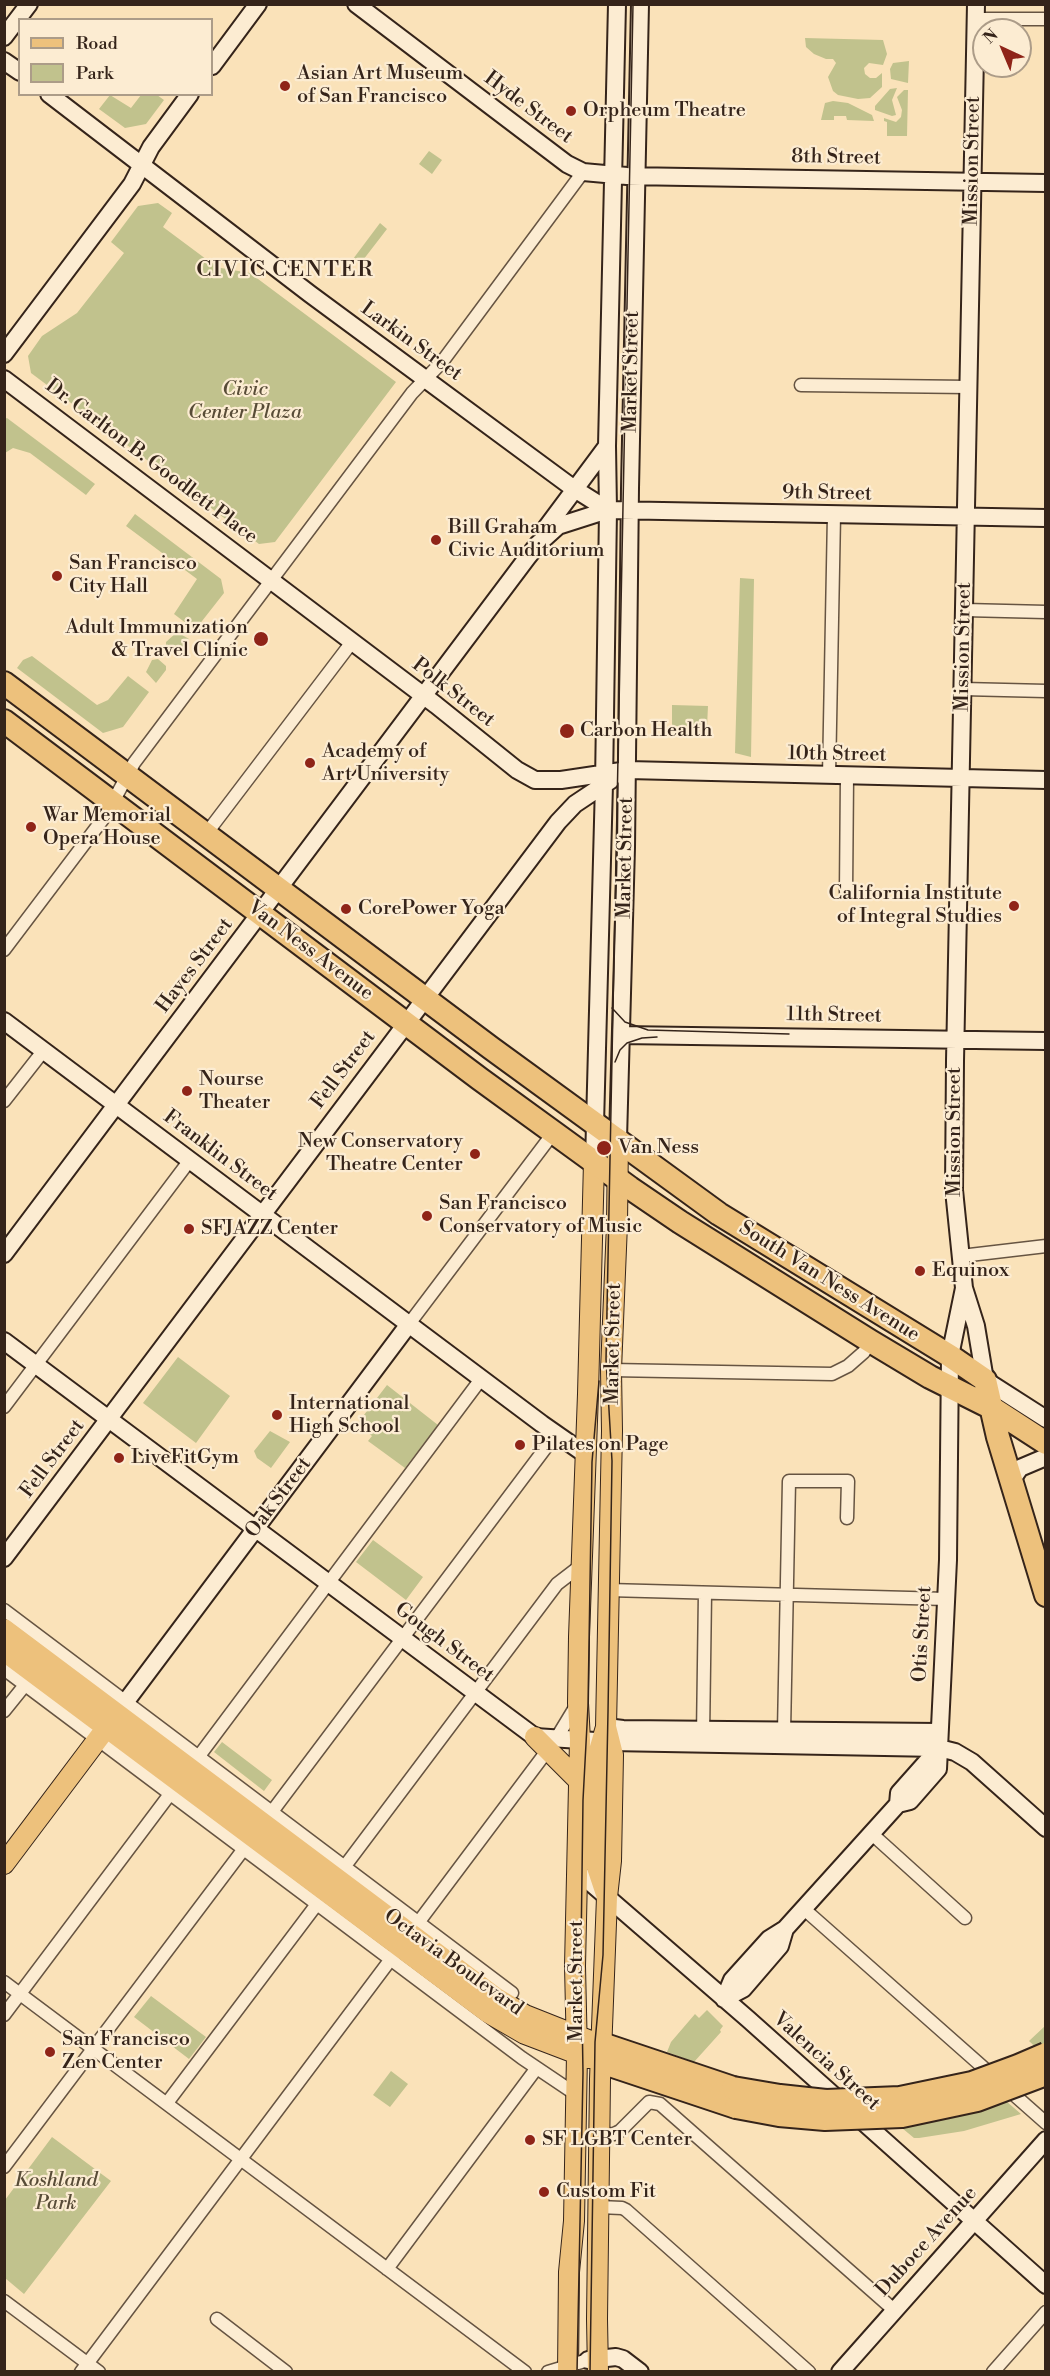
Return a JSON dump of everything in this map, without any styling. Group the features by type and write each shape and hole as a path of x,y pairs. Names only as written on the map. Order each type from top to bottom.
{"highway":[{"name":"Van Ness Avenue","path":"4,683 425,998 618,1139"},
{"name":"Van Ness Avenue","path":"4,721 618,1179"},
{"name":"South Van Ness Avenue","path":"618,1139 719,1214 950,1356 985,1380"},
{"name":"South Van Ness Avenue","path":"618,1179 680,1222 870,1341 951,1388 992,1408 1046,1443"},
{"name":"Mission Street","path":"985,1380 1011,1481 1046,1595"},
{"name":"Octavia Boulevard","path":"602,2053 735,2097 779,2115 825,2119 902,2116 977,2100 1046,2074"},
{"name":"Octavia Boulevard","path":"735,2097 780,2097 826,2101 900,2098 972,2082 1046,2054"}],"main road":[{"path":"18,18 29,4"},
{"path":"213,65 258,4"},
{"name":"Hyde Street","path":"356,4 567,164 583,172 625,175"},
{"name":"Market Street","path":"606,1730 612,1431 611,1370 628,770 630,511 625,175 617,4"},
{"name":"Market Street","path":"583,2366 569,2272 574,2221 577,2095 578,2045 575,1975 580,1740 578,1703 604,779 607,446 625,175 638,151 640,4"},
{"name":"Mission Street","path":"976,12 953,1162 964,1288 976,1326 985,1380"},
{"path":"4,37 18,19"},
{"path":"4,61 18,71"},
{"name":"Larkin Street","path":"52,96 426,379 573,488 608,510"},
{"path":"4,354 132,184 151,147 189,96"},
{"name":"8th Street","path":"625,175 1046,183"},
{"name":"Dr. Carlton B. Goodlett Place","path":"4,379 272,580"},
{"path":"527,558 573,488 607,446"},
{"path":"527,558 538,544 558,526 608,510"},
{"name":"9th Street","path":"608,510 1046,518"},
{"name":"Hayes Street","path":"4,1254 527,558"},
{"name":"Polk Street","path":"272,580 517,770 535,780 604,779 628,770"},
{"name":"10th Street","path":"628,770 1046,780"},
{"name":"Fell Street","path":"4,1558 558,822 604,779"},
{"name":"Franklin Street","path":"4,1021 585,1454"},
{"name":"11th Street","path":"621,1035 1046,1041"},
{"name":"Mission Street","path":"951,1388 950,1356 964,1288"},
{"name":"Oak Street","path":"4,1864 409,1324"},
{"name":"Gough Street","path":"4,1341 476,1693 546,1742"},
{"name":"South Van Ness Avenue","path":"985,1380 1046,1419"},
{"name":"Otis Street","path":"724,1999 732,1980 769,1939 785,1929 898,1804 910,1801 938,1769 946,1599 951,1388"},
{"name":"Market Street","path":"583,2366 597,2319 602,2053 614,1755 606,1730 597,1685 600,1479 597,1468 585,1454"},
{"path":"1011,1481 1020,1468 1046,1456"},
{"name":"Market Street","path":"580,1740 587,1706 588,1641 582,1574"},
{"name":"Octavia Boulevard","path":"4,1629 112,1720 404,1940 504,2023 541,2041 578,2045"},
{"name":"Octavia Boulevard","path":"4,1651 112,1720"},
{"path":"546,1742 580,1740 606,1730 703,1737 939,1740"},
{"path":"703,1737 784,1731 939,1740 972,1762 1046,1828"},
{"path":"546,1742 579,1780"},
{"name":"Valencia Street","path":"577,1871 1046,2285"},
{"name":"Octavia Boulevard","path":"404,1940 525,2015 578,2045 602,2053"},
{"path":"512,1993 525,2015"},
{"name":"Duboce Avenue","path":"840,2372 1046,2140"},
{"path":"583,2366 610,2356 623,2359 640,2372"}],"street":[{"path":"976,12 1046,19"},
{"path":"4,950 106,815 134,763 412,393 442,362 583,172"},
{"path":"801,385 969,387"},
{"path":"830,776 834,515"},
{"path":"965,610 1046,612"},
{"path":"206,834 352,642"},
{"path":"963,689 1046,691"},
{"path":"846,892 847,776"},
{"path":"4,1101 44,1050"},
{"name":"Oak Street","path":"409,1324 554,1132"},
{"path":"4,1407 190,1160"},
{"path":"961,1256 1046,1246"},
{"path":"611,1370 832,1374 848,1366 864,1352 870,1341"},
{"path":"199,1756 482,1379"},
{"path":"4,2167 556,1434"},
{"path":"784,1731 789,1481 848,1481 847,1518"},
{"path":"345,1866 557,1584 582,1574"},
{"path":"608,1590 946,1599"},
{"path":"703,1737 705,1593"},
{"path":"4,1610 112,1720 170,1794 345,1866 404,1940 536,2068 577,2095"},
{"path":"4,1670 25,1685 199,1756 317,1904 404,1940 512,1993"},
{"path":"4,1711 25,1685"},
{"path":"85,2367 404,1940 546,1742 578,1703"},
{"path":"4,2015 170,1794"},
{"path":"872,1834 965,1918"},
{"path":"167,2103 317,1904"},
{"path":"804,1909 1046,2123"},
{"path":"4,1982 525,2372"},
{"path":"387,2269 536,2068"},
{"path":"600,2135 620,2131 644,2105 654,2101 667,2108 894,2310"},
{"path":"599,2207 626,2210 810,2372"},
{"path":"4,2301 85,2367 99,2372"},
{"path":"993,2372 1046,2312"},
{"path":"217,2319 286,2372"},
{"path":"548,2372 583,2366"}],"green space":[{"path":"805,38 883,40 887,54 883,65 869,63 864,68 865,74 870,78 876,78 882,73 882,87 870,98 858,99 838,95 833,91 828,77 836,63 833,59 814,54 806,47"},
{"path":"909,61 908,83 891,79 890,69 893,63"},
{"path":"897,88 892,100 896,115 892,116 875,110 875,106 890,89"},
{"path":"904,90 908,90 907,136 887,136 887,122 884,118 896,122 901,117 902,110 897,97"},
{"path":"109,96 131,108 140,96 158,96 164,100 146,124 125,128 99,109"},
{"path":"833,101 848,103 872,115 874,121 847,120 846,116 834,116 834,120 821,120 825,103"},
{"path":"429,151 442,160 432,174 419,164"},
{"name":"Civic Center Plaza","path":"158,203 172,213 163,227 221,268 250,273 396,382 275,542 259,544 31,373 28,356 42,336 77,313 124,253 111,242 138,206"},
{"path":"380,223 387,229 360,264 353,259"},
{"path":"7,418 95,484 86,495 30,453 13,448 5,453 5,419"},
{"path":"135,514 221,579 224,593 195,630 174,614 197,579 126,526"},
{"path":"740,578 754,579 751,757 735,753"},
{"path":"177,632 189,639 179,653 174,654 166,648 166,642"},
{"path":"32,656 97,705 108,700 128,676 149,692 123,727 103,733 17,668 23,660"},
{"path":"158,659 166,666 166,670 156,683 146,672 152,660"},
{"path":"672,705 708,706 707,727 672,726"},
{"path":"178,1357 230,1396 196,1443 143,1403"},
{"path":"387,1385 438,1425 405,1468 368,1441 372,1436 357,1424"},
{"path":"270,1431 290,1442 271,1468 257,1458 254,1451"},
{"path":"373,1540 423,1577 406,1600 356,1562"},
{"path":"222,1742 272,1780 264,1791 214,1752"},
{"path":"151,1996 206,2037 189,2059 134,2017"},
{"path":"707,2010 723,2026 721,2032 694,2062 667,2052 671,2042 695,2014 699,2018"},
{"path":"1045,2026 1045,2056 1029,2041"},
{"path":"391,2071 408,2084 390,2107 373,2095"},
{"path":"1006,2101 1021,2114 964,2131 919,2138 914,2138 902,2128 978,2110"},
{"name":"Koshland Park","path":"52,2137 111,2181 24,2294 5,2278 5,2200"}],"tram line":[{"path":"590,2372 595,2042 603,1955 608,1712 612,1461 606,1359 633,4"},
{"path":"612,1008 625,1022 648,1030 789,1034"},
{"path":"615,1062 620,1050 627,1043 642,1038 657,1037"},
{"path":"577,2372 583,2073 581,1949 583,1800 588,1706 592,1462 599,1381"}],"place":[{"name":"Asian Art Museum of San Francisco","path":"285,86"},
{"name":"Orpheum Theatre","path":"571,111"},
{"name":"Bill Graham Civic Auditorium","path":"436,540"},
{"name":"San Francisco City Hall","path":"57,576"},
{"name":"Adult Immunization & Travel Clinic","path":"261,639"},
{"name":"Carbon Health","path":"567,731"},
{"name":"Academy of Art University","path":"310,763"},
{"name":"War Memorial Opera House","path":"31,827"},
{"name":"California Institute of Integral Studies","path":"1014,906"},
{"name":"CorePower Yoga","path":"346,909"},
{"name":"Nourse Theater","path":"187,1091"},
{"name":"Van Ness","path":"604,1148"},
{"name":"New Conservatory Theatre Center","path":"475,1154"},
{"name":"San Francisco Conservatory of Music","path":"427,1216"},
{"name":"SFJAZZ Center","path":"189,1229"},
{"name":"Equinox","path":"920,1271"},
{"name":"International High School","path":"277,1415"},
{"name":"Pilates on Page","path":"520,1445"},
{"name":"LiveFitGym","path":"119,1458"},
{"name":"San Francisco Zen Center","path":"50,2052"},
{"name":"SF LGBT Center","path":"530,2140"},
{"name":"Custom Fit","path":"544,2192"}],"district":[{"name":"CIVIC CENTER","path":"285,271"}]}
